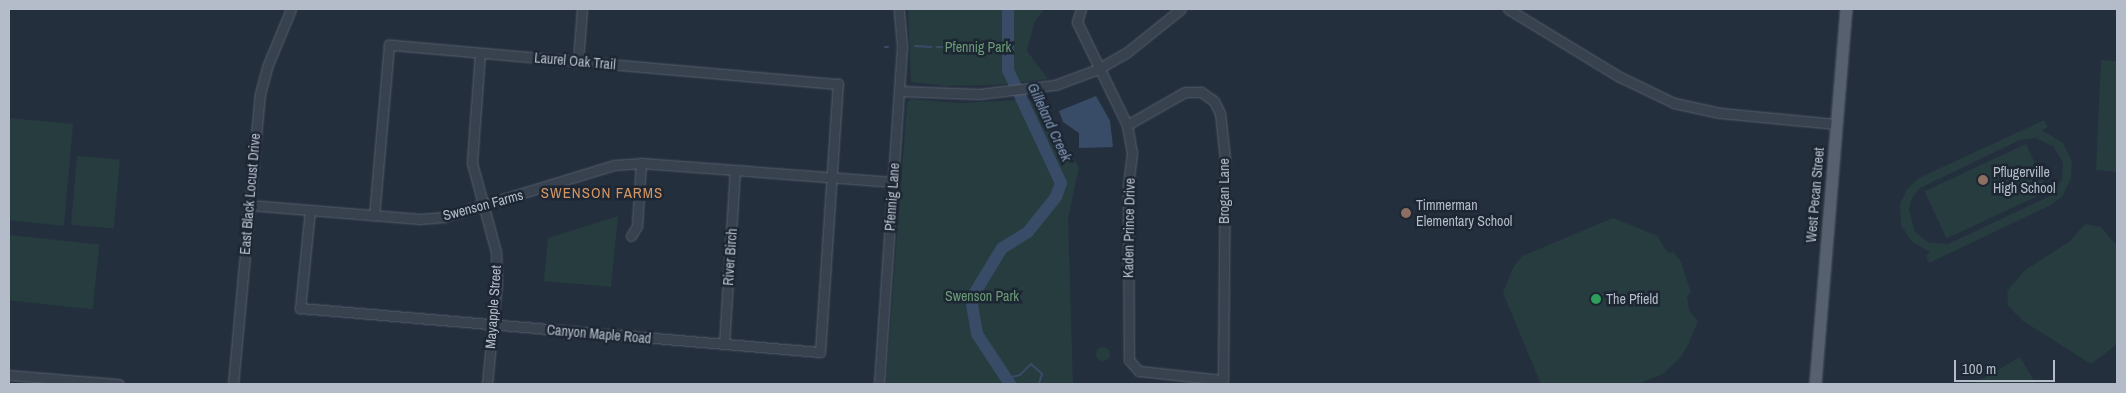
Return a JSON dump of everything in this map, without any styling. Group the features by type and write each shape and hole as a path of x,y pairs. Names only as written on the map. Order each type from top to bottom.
{"main road":[{"name":"West Pecan Street","path":"1815,384 1846,9"}],"street":[{"name":"East Black Locust Drive","path":"233,384 260,94 267,67 290,9"},
{"path":"578,61 582,9"},
{"name":"Pfennig Lane","path":"879,384 902,46 899,9"},
{"name":"Kaden Prince Drive","path":"1081,9 1077,22 1098,69 1127,125 1132,153 1128,187 1129,360 1139,371 1223,380"},
{"path":"899,91 979,94 1035,89 1098,69 1142,42 1181,9"},
{"path":"1508,9 1620,78 1674,103 1720,113 1836,124"},
{"name":"Laurel Oak Trail","path":"374,215 388,45 838,84 831,178"},
{"name":"Mayapple Street","path":"480,53 472,140 472,163 496,252 487,384"},
{"name":"Brogan Lane","path":"1127,125 1185,92 1201,92 1214,101 1220,113 1225,159 1223,380"},
{"name":"Swenson Farms","path":"249,205 436,218 484,206 614,166 641,163 893,182"},
{"path":"631,236 637,226 641,163"},
{"name":"River Birch","path":"724,344 735,170"},
{"name":"Canyon Maple Road","path":"310,210 300,308 820,352 831,178"},
{"path":"9,375 119,384"}],"green space":[{"name":"Pfennig Park","path":"908,9 1044,9 1034,23 1027,51 1048,79 995,85 945,86 911,82"},
{"path":"2101,60 2117,61 2117,172 2096,170"},
{"name":"Swenson Park","path":"911,99 959,103 1037,99 1079,167 1068,219 1073,384 886,384 907,103"},
{"path":"9,118 73,124 64,226 9,220"},
{"path":"2044,120 2048,127 2042,130 2063,143 2072,162 2071,178 2062,197 2051,205 1929,263 1926,255 1930,252 1912,242 1901,225 1900,204 1907,189 1919,178","holes":["2036,138 2054,147 2063,163 2062,179 2052,195 1948,244 1928,242 1915,232 1909,210 1912,198 1920,188 2020,140"]},
{"path":"2026,144 2048,191 1946,238 1924,191"},
{"path":"77,156 120,160 114,228 71,225"},
{"path":"618,216 611,287 544,281 548,238"},
{"name":"The Pfield","path":"1613,218 1658,236 1664,248 1670,253 1674,252 1681,262 1691,293 1687,295 1689,310 1698,321 1688,345 1680,358 1663,374 1638,384 1541,384 1503,293 1513,268 1522,256"},
{"path":"2085,224 2101,227 2117,246 2117,344 2091,364 2023,321 2008,306 2007,291 2024,271 2070,241"},
{"path":"9,235 100,245 93,309 9,300"},
{"path":"1100,347 1106,347 1110,354 1106,361 1100,361 1096,357 1096,351"},
{"path":"2020,357 2036,384 1973,384"}],"water":[{"path":"1096,96 1110,121 1113,147 1079,148 1079,133 1063,122 1059,111"}],"waterway":[{"name":"Gilleland Creek","path":"1008,9 1008,70 1061,183 1056,197 1028,232 1002,248 971,299 977,334 1010,384"},
{"path":"915,46 931,47"},
{"path":"937,47 1008,48"},
{"path":"1007,378 1020,375 1031,364 1042,374 1039,384"}],"place":[{"name":"Pflugerville High School","path":"1983,180"},
{"name":"Timmerman Elementary School","path":"1406,213"},
{"name":"The Pfield","path":"1596,299"}],"district":[{"name":"SWENSON FARMS","path":"602,193"}]}
